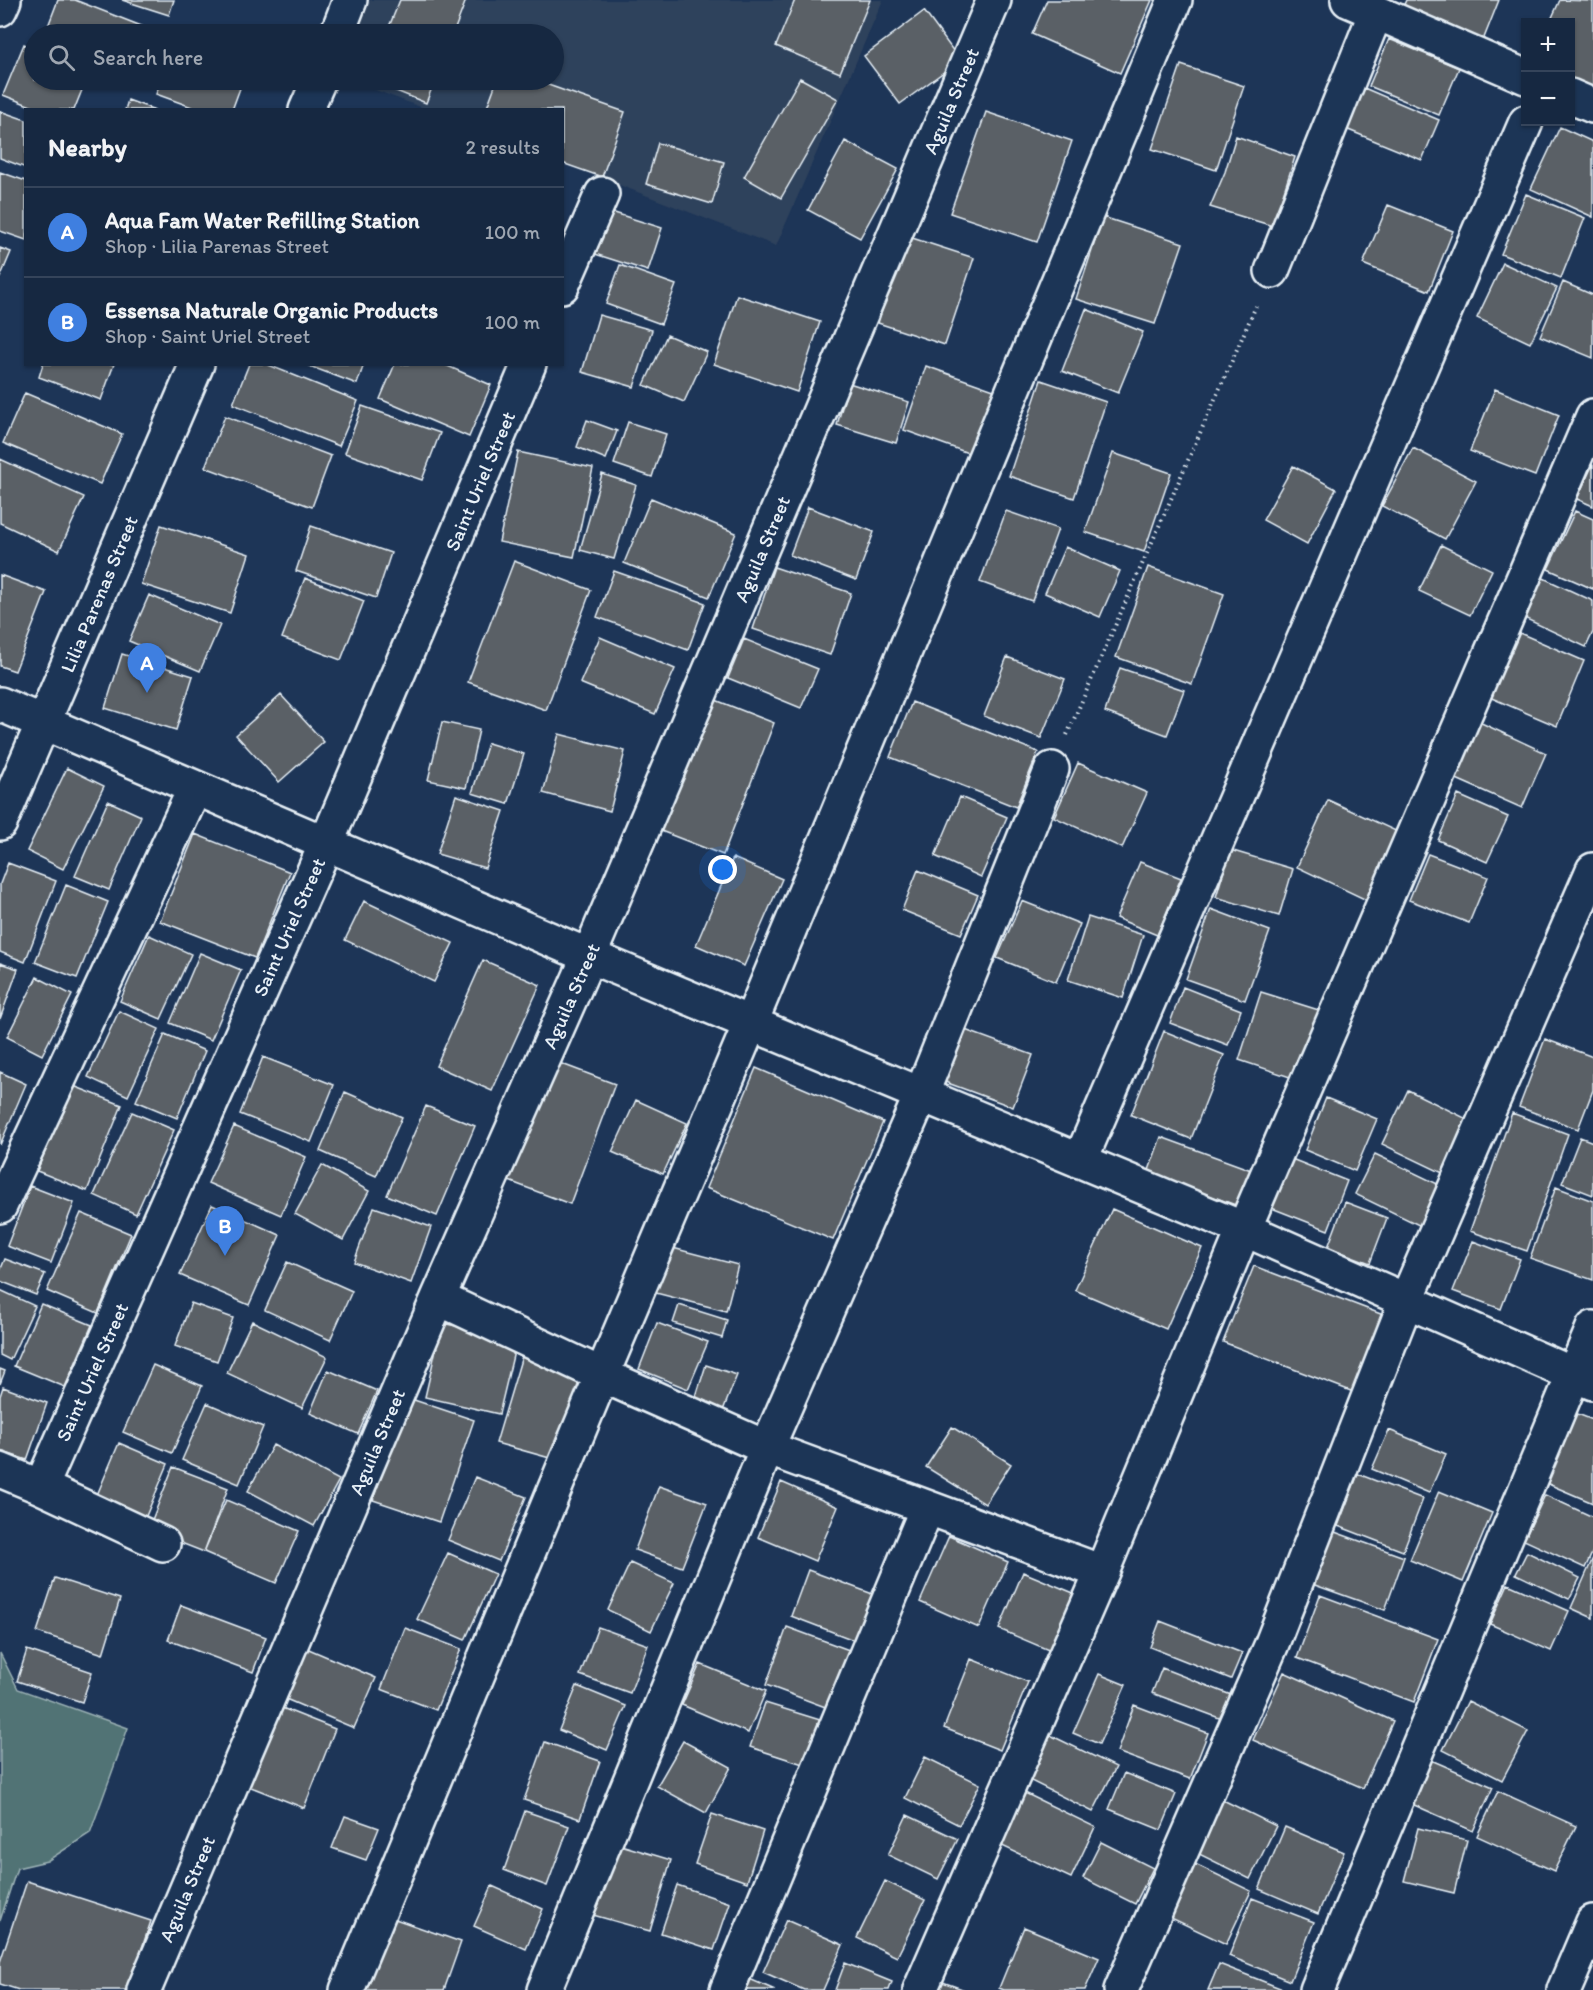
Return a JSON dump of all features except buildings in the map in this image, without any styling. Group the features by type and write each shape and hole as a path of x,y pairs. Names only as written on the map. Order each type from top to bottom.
{"street":[{"path":"0,9 4,0"},
{"path":"341,24 350,0"},
{"name":"Aguila Street","path":"144,1990 438,1298 589,956 994,0"},
{"path":"347,1990 1175,0"},
{"path":"1272,271 1362,6 1521,75"},
{"path":"307,108 315,90"},
{"path":"1575,98 1593,106"},
{"path":"1080,1161 1524,126"},
{"path":"564,281 602,194"},
{"name":"Lilia Parenas Street","path":"0,823 196,366"},
{"name":"Saint Uriel Street","path":"41,1487 326,844 528,366"},
{"path":"920,1990 1102,1572 1244,1229 1593,416"},
{"path":"0,704 589,956 1244,1229 1583,1379"},
{"path":"544,1990 767,1448 921,1095 1052,769"},
{"path":"0,1206 195,788"},
{"path":"1121,1990 1271,1646 1406,1301 1593,870"},
{"path":"438,1298 602,1375 767,1448 1102,1572"},
{"path":"1317,1990 1583,1379 1593,1328"},
{"path":"0,1470 163,1544"},
{"path":"727,1990 927,1508"},
{"path":"1564,1990 1593,1922"}],"path":[{"path":"1052,769 1272,271"}],"shaded area":[{"path":"370,0 883,0 776,246 564,163 564,108 423,108 376,90 564,90 564,24 360,24"}],"green space":[{"path":"0,1653 18,1689 128,1728 90,1833 47,1861 17,1868 0,1921"}],"place":[{"name":"Aqua Fam Water Refilling Station","path":"147,693"},
{"name":"Essensa Naturale Organic Products","path":"225,1256"}]}
